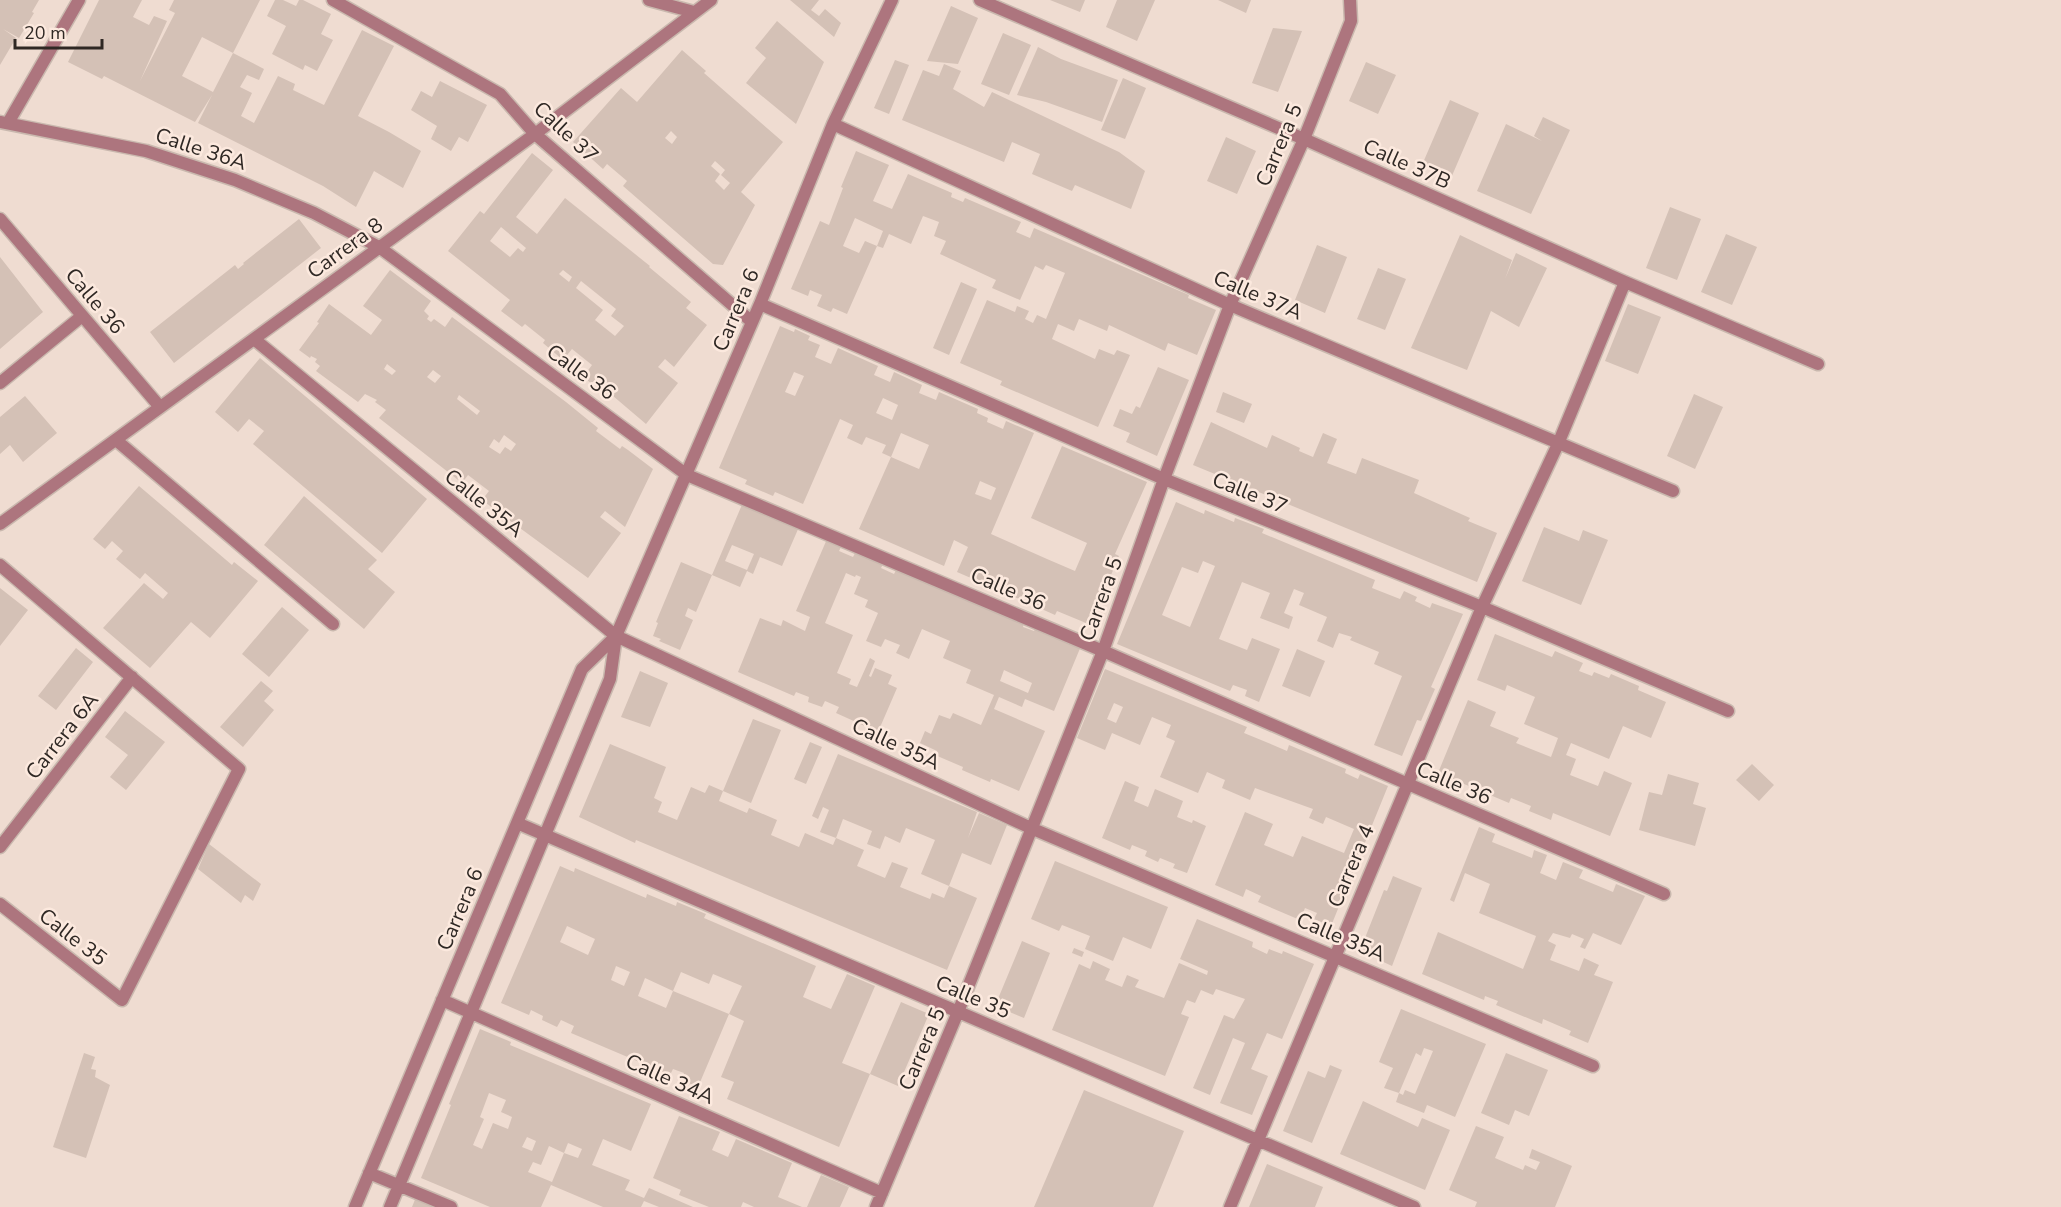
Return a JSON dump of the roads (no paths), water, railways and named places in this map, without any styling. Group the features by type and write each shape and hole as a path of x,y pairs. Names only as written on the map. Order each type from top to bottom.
{"street":[{"path":"4,123 80,0"},
{"name":"Calle 37","path":"333,0 500,94 535,134 752,322"},
{"path":"649,0 694,12"},
{"name":"Carrera 8","path":"0,525 535,134 711,0"},
{"name":"Carrera 6","path":"390,1207 610,679 616,636 760,304 833,124 892,0"},
{"name":"Calle 37B","path":"980,0 1818,364"},
{"name":"Carrera 5","path":"876,1207 1033,829 1103,651 1164,479 1230,305 1304,139 1351,21 1350,0"},
{"name":"Calle 36A","path":"4,123 146,151 235,180 314,213 379,247"},
{"name":"Calle 37A","path":"833,124 1230,305 1673,491"},
{"name":"Calle 36","path":"0,219 160,407"},
{"name":"Calle 36","path":"379,247 687,475 1103,651 1664,894"},
{"name":"Carrera 4","path":"1230,1207 1482,607 1558,444 1625,282"},
{"name":"Calle 37","path":"760,304 1164,479 1482,607 1728,711"},
{"path":"0,382 82,316"},
{"name":"Calle 35A","path":"254,339 616,636 1033,829 1593,1066"},
{"path":"116,440 333,624"},
{"path":"0,565 132,677"},
{"name":"Carrera 6","path":"355,1207 582,669 616,636"},
{"name":"Calle 35","path":"0,904 122,1000 239,769 132,677"},
{"name":"Carrera 6A","path":"0,847 132,677"},
{"name":"Calle 35","path":"517,823 1414,1207"},
{"name":"Calle 34A","path":"442,1000 882,1193"},
{"path":"369,1173 451,1207"}]}
